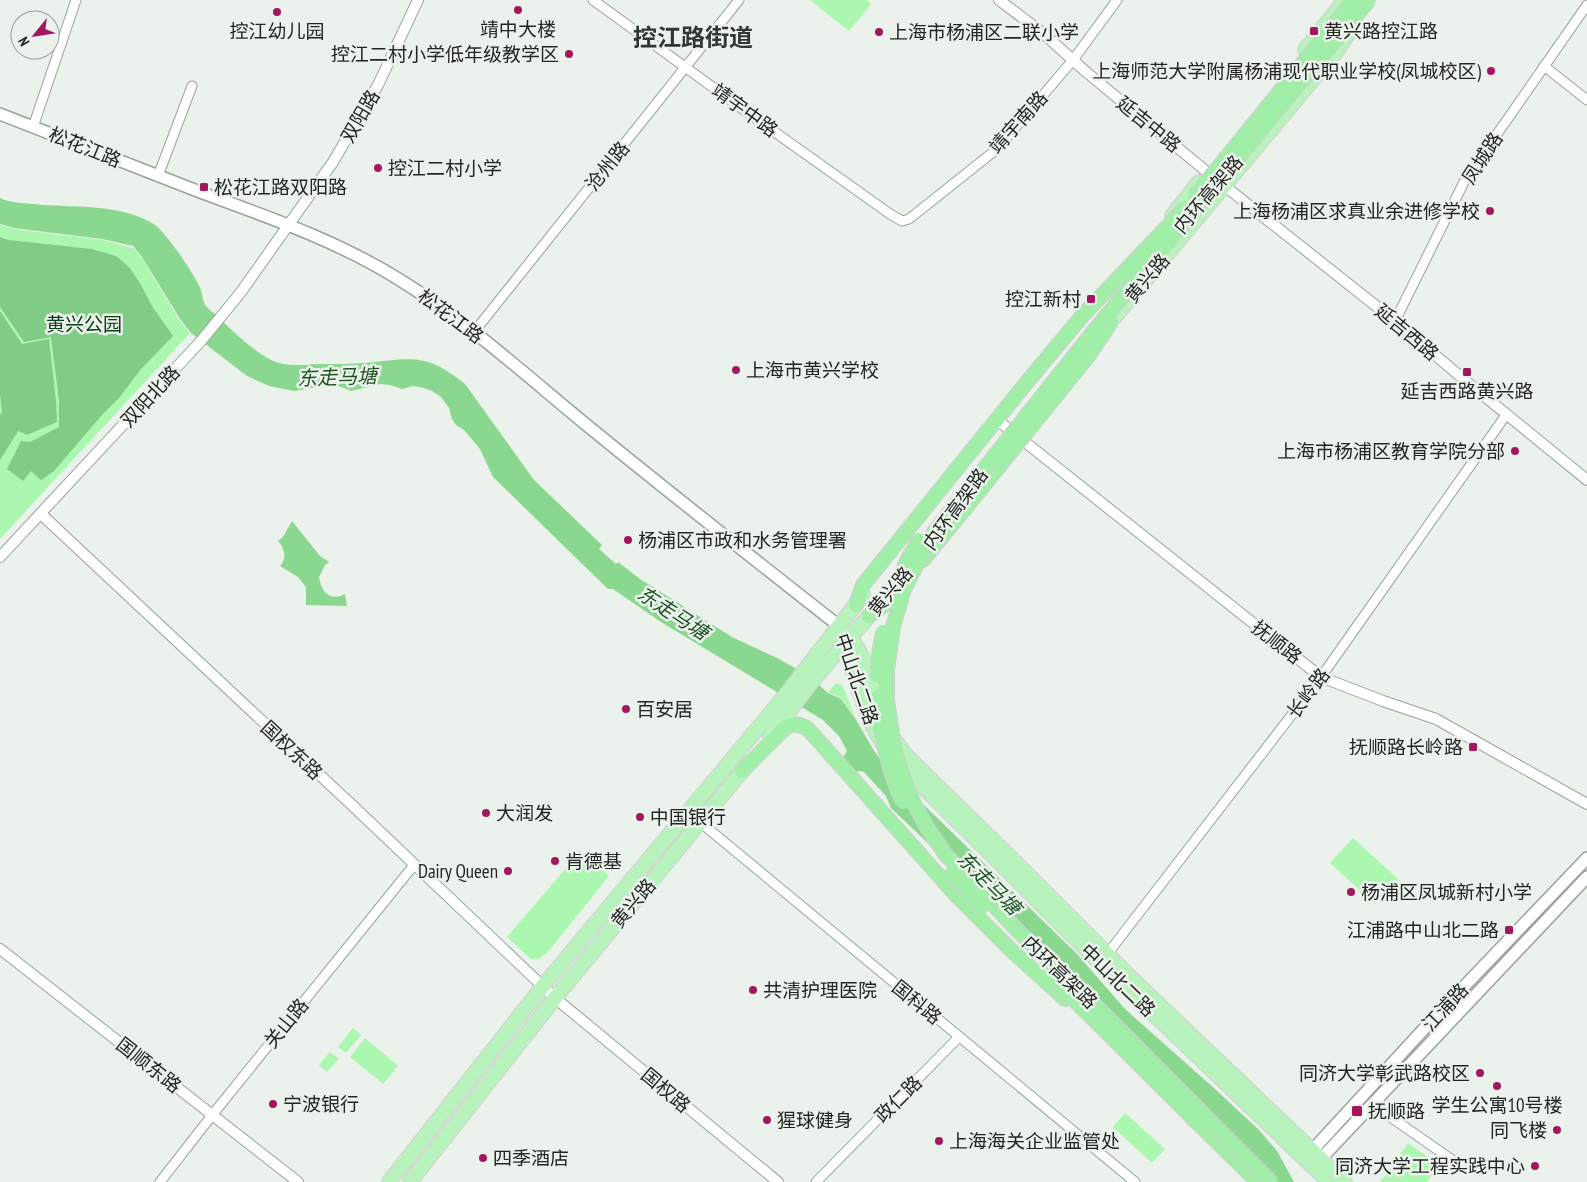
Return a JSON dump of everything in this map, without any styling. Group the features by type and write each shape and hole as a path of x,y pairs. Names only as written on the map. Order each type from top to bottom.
{"highway":[{"name":"内环高架路","path":"1271,1182 1018,931 953,863 928,829 907,788 895,753 887,700 887,670 894,627 904,590 934,532 1138,279 1370,0"},
{"name":"内环高架路","path":"1258,1182 964,889 922,838 896,785 886,758 878,694 879,654 890,604 898,582 908,559 932,519 1350,2"},
{"path":"856,605 863,585 1027,382 1083,315 1185,208"},
{"path":"870,616 888,602 901,588 1089,355 1138,279"},
{"path":"742,771 780,732 791,724 808,729 957,896 1179,1108 1201,1126"}],"main road":[{"name":"黄兴路","path":"809,675 870,616 1016,436 1336,52 1370,0"},
{"name":"黄兴路","path":"389,1182 543,986 789,701 809,675 838,626 1001,424 1350,2"},
{"name":"松花江路","path":"0,114 289,225 358,256 399,279 474,332 646,474 838,626"},
{"name":"中山北二路","path":"838,626 847,640 858,691 865,712 877,736 888,752 1313,1159 1345,1182"},
{"name":"黄兴路","path":"410,1182 555,998 742,771 789,701"},
{"name":"江浦路","path":"1313,1159 1433,1019 1587,858"},
{"name":"江浦路","path":"1313,1159 1587,877"},
{"name":"中山北二路","path":"1313,1159 1329,1182"}],"street":[{"path":"33,127 76,0"},
{"name":"双阳路","path":"289,225 333,162 354,127 382,76 418,0"},
{"name":"靖宇中路","path":"593,0 898,219"},
{"name":"沧州路","path":"474,332 739,0"},
{"name":"延吉中路","path":"999,0 1044,34 1084,71 1225,186"},
{"name":"靖宇南路","path":"898,219 902,221 909,219 997,149 1073,60 1117,0"},
{"name":"凤城路","path":"1395,321 1465,180 1587,5"},
{"path":"1544,66 1587,100"},
{"path":"158,176 192,86"},
{"name":"延吉西路","path":"1225,186 1395,321 1506,415 1587,480"},
{"name":"双阳北路","path":"0,557 201,342 289,225"},
{"name":"长岭路","path":"1103,959 1321,676 1506,415"},
{"name":"抚顺路","path":"1001,424 1321,676 1383,701 1436,719 1587,804"},
{"name":"国权东路","path":"41,514 543,986"},
{"name":"国科路","path":"700,822 1135,1182"},
{"name":"关山路","path":"160,1182 212,1114 414,865"},
{"name":"国顺东路","path":"0,949 298,1182"},
{"name":"国权路","path":"543,986 555,998 778,1182"},
{"name":"政仁路","path":"816,1182 959,1036"},
{"path":"1372,1104 1465,1169"}],"green space":[{"path":"810,0 866,0 871,4 849,31"},
{"name":"黄兴公园","path":"0,225 14,229 103,240 133,248 142,258 179,320 190,333 0,539"},
{"name":"黄兴公园","path":"0,237 8,240 92,249 116,256 130,268 152,306 173,336 141,369 119,398 54,471 41,480 31,471 23,481 7,469 21,441 30,442 59,427 59,400 51,337 24,342 0,307"},
{"path":"0,311 22,344 49,339 57,422 27,435 18,431 0,460 0,415 2,412 0,394"},
{"path":"836,683 843,687 855,716 841,698 828,692"},
{"path":"1353,838 1398,879 1375,904 1330,863"},
{"path":"581,851 609,876 547,953 538,959 531,959 507,937"},
{"path":"353,1028 361,1035 346,1053 338,1047"},
{"path":"365,1038 398,1066 383,1084 350,1057"},
{"path":"330,1052 339,1059 327,1072 319,1065"},
{"path":"1125,1113 1165,1149 1152,1163 1113,1127"},
{"path":"1408,1143 1439,1165 1427,1182 1380,1182"}],"water":[{"name":"东走马塘","path":"0,198 21,203 112,210 128,213 155,225 167,237 187,265 198,283 205,305 246,342 271,360 284,364 298,365 408,359 429,362 452,374 465,384 534,480 602,545 599,549 616,564 618,562 640,579 732,637 779,659 809,676 828,693 841,699 887,769 1077,954 1125,1009 1259,1130 1277,1151 1294,1182 1272,1182 891,808 886,796 864,772 854,772 842,759 847,751 839,736 823,720 661,622 613,589 608,589 493,477 480,449 464,430 456,425 449,408 441,397 432,391 413,386 402,389 380,384 351,391 330,385 294,391 269,386 247,376 191,333 133,246 102,239 14,228 0,224"},
{"path":"292,521 320,556 329,562 325,565 319,577 324,591 335,597 345,594 347,606 306,605 306,587 298,577 280,566 284,560 284,554 278,541 283,537"}],"place":[{"name":"靖中大楼","path":"518,10"},
{"name":"控江幼儿园","path":"277,12"},
{"name":"黄兴路控江路","path":"1314,31"},
{"name":"上海市杨浦区二联小学","path":"879,32"},
{"name":"控江二村小学低年级教学区","path":"569,54"},
{"name":"上海师范大学附属杨浦现代职业学校(凤城校区)","path":"1491,71"},
{"name":"控江二村小学","path":"378,168"},
{"name":"松花江路双阳路","path":"204,187"},
{"name":"上海杨浦区求真业余进修学校","path":"1490,211"},
{"name":"控江新村","path":"1091,299"},
{"name":"上海市黄兴学校","path":"736,370"},
{"name":"延吉西路黄兴路","path":"1467,372"},
{"name":"上海市杨浦区教育学院分部","path":"1515,451"},
{"name":"杨浦区市政和水务管理署","path":"628,540"},
{"name":"百安居","path":"626,709"},
{"name":"抚顺路长岭路","path":"1473,747"},
{"name":"大润发","path":"486,813"},
{"name":"中国银行","path":"640,817"},
{"name":"肯德基","path":"555,861"},
{"name":"Dairy Queen","path":"508,871"},
{"name":"杨浦区凤城新村小学","path":"1351,892"},
{"name":"江浦路中山北二路","path":"1509,930"},
{"name":"共清护理医院","path":"753,990"},
{"name":"同济大学彰武路校区","path":"1480,1073"},
{"name":"学生公寓10号楼","path":"1497,1086"},
{"name":"宁波银行","path":"273,1104"},
{"name":"抚顺路","path":"1357,1111"},
{"name":"猩球健身","path":"767,1120"},
{"name":"同飞楼","path":"1557,1130"},
{"name":"上海海关企业监管处","path":"939,1141"},
{"name":"四季酒店","path":"483,1158"},
{"name":"同济大学工程实践中心","path":"1535,1166"}],"district":[{"name":"控江路街道","path":"693,37"}]}
